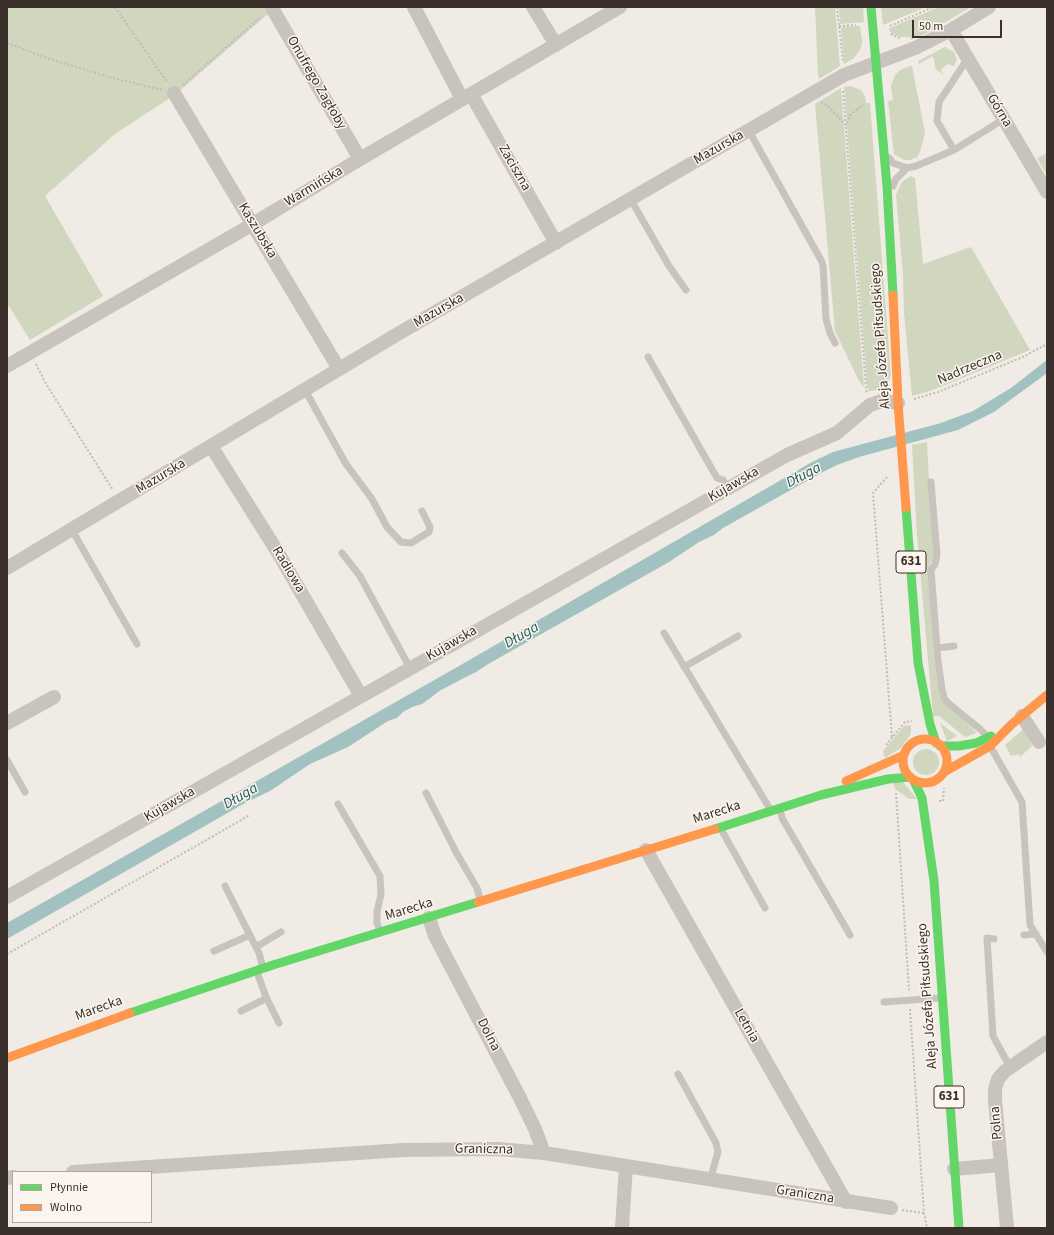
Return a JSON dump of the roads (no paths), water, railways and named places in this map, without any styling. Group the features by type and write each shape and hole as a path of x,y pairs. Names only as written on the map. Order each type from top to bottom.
{"main road":[{"name":"Aleja Józefa Piłsudskiego","path":"871,7 887,201 898,403 904,461 918,663 930,724 938,744"},
{"name":"Aleja Józefa Piłsudskiego","path":"916,697 918,663"},
{"path":"916,721 916,734 904,755 904,767 912,779 925,783 931,782 988,742 1047,695"},
{"path":"911,745 920,740 931,740 938,744 959,746 988,742"},
{"path":"936,801 942,774 946,767 946,756 938,744"},
{"name":"Marecka","path":"821,795 852,778 904,755"},
{"name":"Marecka","path":"7,1058 137,1010 260,969 481,902 775,809 821,795 888,779 912,779"},
{"name":"Aleja Józefa Piłsudskiego","path":"912,779 922,798 934,881 959,1228"},
{"name":"Aleja Józefa Piłsudskiego","path":"934,881 935,822"}],"street":[{"name":"Zaciszna","path":"414,7 466,96 556,243"},
{"path":"533,7 556,45"},
{"name":"Warmińska","path":"7,366 253,224 466,96 620,7"},
{"name":"Mazurska","path":"7,568 339,369 844,75 915,48 951,30 989,7"},
{"name":"Onufrego Zagłoby","path":"272,8 360,159"},
{"name":"Górna","path":"951,30 1047,192"},
{"name":"Kaszubska","path":"174,93 339,369"},
{"name":"Kujawska","path":"7,898 787,455 837,433 870,405 882,401 898,403"},
{"name":"Radiowa","path":"212,446 277,551 362,696"},
{"path":"7,723 54,697"},
{"path":"1017,720 1039,742"},
{"name":"Letnia","path":"646,850 846,1202"},
{"name":"Dolna","path":"429,918 435,936 520,1098 535,1129 544,1153"},
{"name":"Polna","path":"1007,1228 995,1089 998,1080 1004,1071 1047,1042"},
{"name":"Graniczna","path":"88,1171 403,1150 498,1149 544,1153 891,1208"},
{"path":"954,1169 1001,1165"},
{"path":"622,1228 626,1166"}],"lane":[{"path":"954,150 938,121 939,102 968,58"},
{"path":"883,150 893,163 907,168 916,166 954,150 1004,119"},
{"path":"748,131 824,265 826,320 835,343"},
{"path":"887,201 896,179 907,168"},
{"path":"630,200 669,266 686,290"},
{"path":"648,357 717,478 723,480 728,489"},
{"path":"305,390 346,464 372,499 394,536 401,542 411,543 429,532 430,527 422,511"},
{"path":"931,482 937,555 936,564 931,570 937,648 944,698 985,734 1022,802 1030,925 1047,952"},
{"path":"72,530 137,644"},
{"path":"342,553 360,576 410,668"},
{"path":"664,633 684,667 782,818 850,935"},
{"path":"684,667 738,636"},
{"path":"937,648 954,646"},
{"path":"7,760 25,792"},
{"path":"426,793 456,852 477,888 481,902"},
{"path":"338,804 380,876 381,894 376,912 380,933"},
{"path":"720,827 765,908"},
{"path":"225,886 256,947 266,998 279,1022"},
{"path":"256,947 281,932"},
{"path":"214,951 250,934"},
{"path":"1024,935 1036,934"},
{"path":"994,938 987,938 993,1036 1010,1067"},
{"path":"241,1011 266,998"},
{"path":"884,1002 942,998"},
{"path":"678,1074 716,1143 718,1152 710,1180"}],"water":[{"name":"Długa","path":"1047,360 1047,373 994,412 958,430 859,457 821,473 723,528 714,535 699,542 669,562 476,672 441,690 422,704 403,712 397,718 388,721 348,747 310,764 270,791 245,803 7,939 7,923 459,666 812,462 833,452 941,423 973,411 1011,388"}]}
